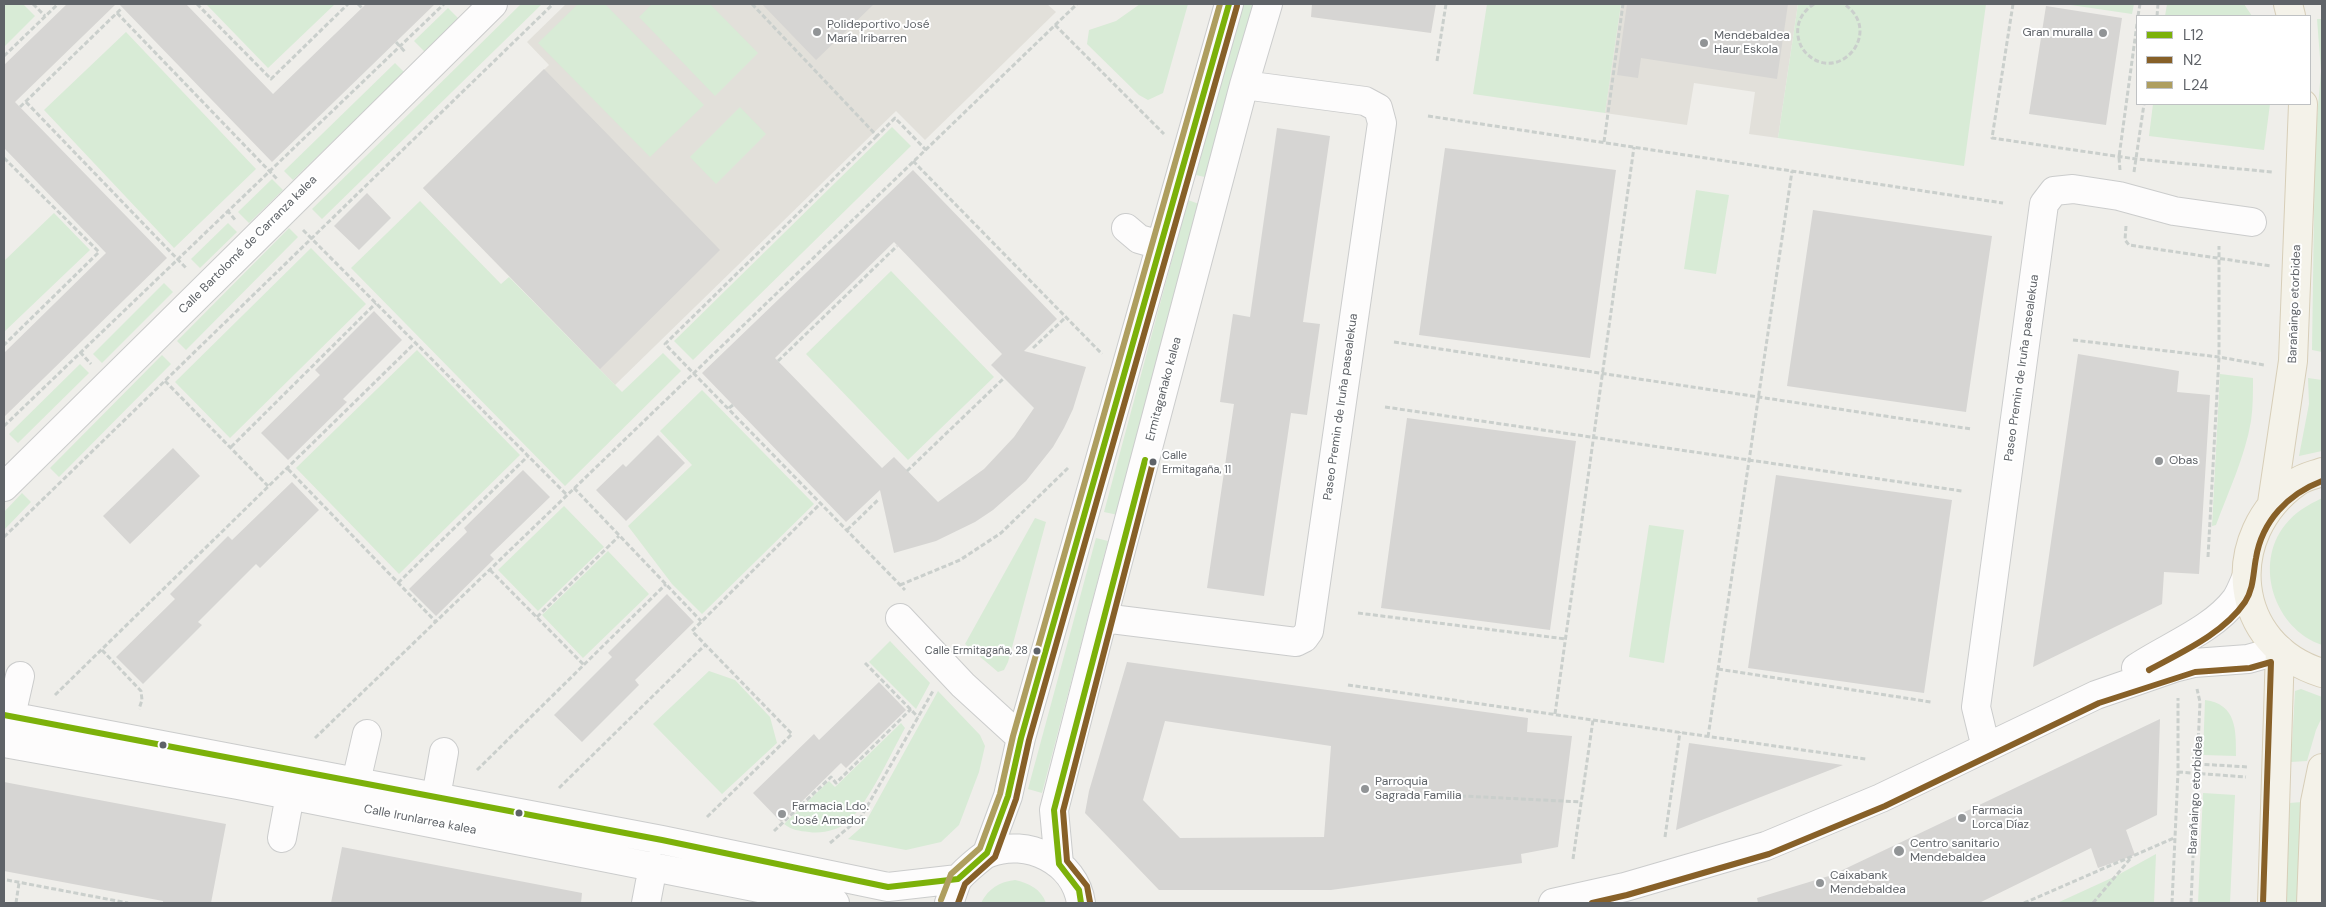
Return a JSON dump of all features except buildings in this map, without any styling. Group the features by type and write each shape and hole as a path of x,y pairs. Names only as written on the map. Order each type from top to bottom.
{"main road":[{"name":"Barañaingo etorbidea","path":"2272,503 2293,362 2303,105"},
{"path":"2322,472 2299,480 2272,503 2253,534 2247,555 2246,578 2249,599 2256,619 2267,636 2280,650 2298,663 2322,674"},
{"path":"2272,903 2280,650"},
{"path":"2311,903 2315,802 2322,768"}],"street":[{"name":"Calle Bartolomé de Carranza kalea","path":"4,486 493,4"},
{"path":"953,891 987,854 1008,796 1021,738 1228,4"},
{"name":"Ermitagañako kalea","path":"1059,864 1054,810 1244,85 1268,4"},
{"name":"Paseo Premin de Iruña pasealekua","path":"1103,618 1296,642 1304,638 1309,631 1382,123 1378,108 1365,101 1244,85"},
{"name":"Paseo Premin de Iruña pasealekua","path":"1986,748 1976,707 2044,204 2054,191 2073,189 2130,198 2174,211 2252,222"},
{"path":"1126,228 1139,239 1160,245"},
{"path":"1553,903 1625,887 1766,846 1881,798 2096,695 2220,615 2236,599 2246,578"},
{"path":"900,618 963,684 1021,738"},
{"path":"2096,695 2194,662 2248,659 2280,650"},
{"path":"7,715 20,676"},
{"name":"Calle Irunlarrea kalea","path":"7,715 662,840 888,887 953,891"},
{"path":"356,782 366,734"},
{"name":"Calle Irunlarrea kalea","path":"4,743 290,795 835,903"},
{"path":"436,797 444,752"},
{"path":"282,838 290,795"},
{"path":"987,854 1012,848 1038,851 1059,864 1079,890 1080,903"},
{"path":"646,903 653,866"}],"path":[{"path":"33,4 45,16"},
{"path":"4,56 58,4"},
{"path":"197,4 271,79 348,4"},
{"path":"358,4 362,8"},
{"path":"4,426 176,258 444,4"},
{"path":"4,537 553,4"},
{"path":"752,4 876,136"},
{"path":"315,738 1077,4"},
{"path":"1437,61 1446,4"},
{"path":"1604,142 1623,4"},
{"path":"1814,4 1805,11 1799,20 1797,30 1798,41 1811,58 1820,62 1830,63 1850,56 1860,38 1860,27 1857,17 1844,4"},
{"path":"2013,4 1992,138 2119,157 2272,172"},
{"path":"20,107 122,8"},
{"path":"117,13 268,170 311,238 567,495"},
{"path":"1055,25 1166,135"},
{"path":"2120,174 2119,157 2136,31"},
{"path":"26,102 206,287"},
{"path":"2134,174 2144,105"},
{"path":"1428,116 2003,203"},
{"path":"907,592 665,344 895,118 926,150"},
{"path":"1555,714 1634,147"},
{"path":"4,158 99,252 4,345"},
{"path":"913,161 1105,357"},
{"path":"1708,737 1792,171"},
{"path":"943,201 948,196"},
{"name":"Barañaingo etorbidea","path":"2127,221 2125,240 2129,245 2276,266"},
{"path":"778,361 897,246"},
{"path":"2208,557 2219,357 2219,246"},
{"path":"230,447 376,303"},
{"path":"1033,348 1066,317"},
{"path":"2073,340 2219,357 2268,365"},
{"path":"1394,342 1971,429"},
{"path":"55,695 415,343"},
{"path":"907,471 1004,378"},
{"path":"165,381 268,486"},
{"path":"728,408 733,405"},
{"path":"1385,406 1962,491"},
{"path":"398,583 528,456"},
{"path":"900,585 960,560 1001,533 1073,462"},
{"path":"288,469 436,622"},
{"path":"574,488 701,621"},
{"path":"847,530 878,500"},
{"path":"707,817 792,734 692,631 821,503"},
{"path":"537,617 619,536"},
{"path":"490,570 584,665"},
{"path":"477,770 666,584"},
{"path":"1358,613 1566,639"},
{"path":"559,788 705,645"},
{"path":"102,650 141,691 142,700 139,709"},
{"path":"865,663 918,717"},
{"path":"1718,669 1931,702"},
{"path":"1348,685 1866,759"},
{"name":"Barañaingo etorbidea","path":"2191,903 2200,702 2196,686"},
{"path":"830,843 861,817 934,688"},
{"path":"2172,903 2178,772 2178,698"},
{"path":"774,831 831,777 836,783 911,709"},
{"path":"1572,859 1593,720"},
{"path":"1665,837 1680,732"},
{"path":"2197,764 2254,767"},
{"path":"2178,772 2246,777"},
{"path":"1401,792 1581,802"},
{"path":"2024,903 2174,838"},
{"path":"2093,903 2131,858"},
{"path":"7,880 128,903"},
{"path":"16,903 19,883"}],"shaded area":[{"path":"566,4 1047,4 1056,12 925,140 896,111 615,385 423,188 549,65 527,42"},
{"name":"Mendebaldea Haur Eskola","path":"1621,4 1798,4 1778,138 1749,134 1755,92 1694,83 1687,125 1605,113"}],"green space":[{"path":"4,4 23,4 35,16 4,47"},
{"path":"206,4 335,4 268,68"},
{"path":"521,4 542,4 322,219 312,209"},
{"path":"578,4 605,4 704,105 650,157 538,43"},
{"path":"652,4 710,4 758,53 715,96 639,17"},
{"path":"1140,4 1188,4 1163,93 1148,100 1139,95 1087,44 1089,30 1116,21"},
{"path":"1241,4 1255,4 1209,178 1196,175"},
{"path":"1487,4 1621,4 1605,113 1473,94"},
{"path":"1798,4 1986,4 1964,166 1778,138"},
{"path":"2064,4 2134,4 2132,14"},
{"path":"2167,4 2244,4 2251,15 2165,15"},
{"path":"448,8 459,19 425,52 414,41"},
{"path":"2317,19 2322,19 2322,352 2312,350 2315,142 2321,71"},
{"path":"126,32 256,169 174,248 44,110"},
{"path":"395,63 404,72 293,180 284,171"},
{"path":"2153,105 2270,105 2264,150 2149,136"},
{"path":"740,107 766,134 716,184 690,157"},
{"path":"892,127 911,146 693,360 674,341"},
{"path":"272,179 283,190 249,223 238,212"},
{"path":"1696,190 1729,195 1716,274 1684,269"},
{"path":"1188,200 1199,204 1118,515 1104,512"},
{"path":"420,201 501,284 509,277 622,392 663,353 681,371 565,486 351,268"},
{"path":"54,213 90,250 4,332 4,261"},
{"path":"228,223 237,232 200,268 191,259"},
{"path":"289,228 298,237 186,350 177,341"},
{"path":"311,248 366,304 230,438 175,382"},
{"path":"891,271 994,377 908,460 806,354"},
{"path":"164,283 173,292 102,363 93,354"},
{"path":"417,350 520,455 399,574 296,468"},
{"path":"162,355 171,364 59,477 50,468"},
{"path":"80,364 89,373 18,443 9,434"},
{"path":"2220,374 2253,378 2253,405 2248,434 2240,461 2216,525 2212,526"},
{"path":"2308,378 2322,380 2322,451 2299,456 2309,404"},
{"path":"702,390 814,504 702,614 672,584 628,526 692,465 660,431"},
{"path":"22,493 31,502 4,530 4,512"},
{"path":"2322,498 2322,645 2306,637 2292,625 2281,611 2274,594 2270,576 2271,558 2275,541 2285,525 2297,513"},
{"path":"564,506 604,547 538,611 498,570"},
{"path":"1035,518 1046,522 1008,662 1004,670 998,672 965,644"},
{"path":"1649,525 1684,530 1664,663 1629,657"},
{"path":"1096,538 1108,541 1042,793 1028,789"},
{"path":"608,551 649,594 583,658 542,615"},
{"path":"890,641 930,683 916,709 869,662"},
{"path":"709,671 735,680 770,717 777,743 722,794 653,724"},
{"path":"2301,689 2322,697 2322,717 2307,761 2291,762 2295,691"},
{"path":"938,691 980,735 985,746 979,772 959,825 941,842 906,850 848,839 864,825"},
{"path":"2205,700 2216,703 2229,713 2235,728 2236,756 2203,755"},
{"path":"901,723 905,728 886,764 872,789 849,821 830,831 819,832 799,831 784,824 829,781 835,787"},
{"path":"2203,793 2235,795 2230,903 2198,903"},
{"path":"2302,802 2298,903 2285,903 2289,803"},
{"path":"2156,854 2154,903 2057,903 2116,876"},
{"path":"1015,880 1034,887 1046,903 981,903 987,893 995,887 1004,882"}],"transit line":[{"name":"L24","path":"941,900 951,874 980,848 1000,794 1013,736 1220,4"},
{"name":"L12","path":"4,715 662,840 888,887 958,879 987,853 1008,796 1021,738 1229,4"},
{"name":"N2","path":"958,903 965,884 995,857 1016,799 1029,740 1237,6"},
{"name":"L12","path":"1081,903 1079,890 1059,864 1054,810 1145,460"},
{"name":"N2","path":"1090,902 1087,886 1067,861 1063,811 1153,462"},
{"name":"N2","path":"2149,670 2214,633 2236,613 2245,602 2250,591 2259,545 2271,521 2278,511 2298,493 2322,481"},
{"name":"N2","path":"1592,903 1627,895 1769,854 1885,806 2099,703 2195,672 2250,668 2271,662 2263,903"}],"place":[{"name":"Polideportivo José María Iribarren","path":"817,32"},
{"name":"Gran muralla","path":"2103,33"},
{"name":"Mendebaldea Haur Eskola","path":"1704,43"},
{"name":"Obas","path":"2159,461"},
{"name":"Calle Ermitagaña, 11","path":"1153,462"},
{"name":"Calle Ermitagaña, 28","path":"1037,651"},
{"name":"Parroquia Sagrada Familia","path":"1365,789"},
{"name":"Farmacia Ldo. José Amador","path":"782,814"},
{"name":"Farmacia Lorca Díaz","path":"1962,818"},
{"name":"Centro sanitario Mendebaldea","path":"1899,851"},
{"name":"Caixabank Mendebaldea","path":"1820,883"}]}
